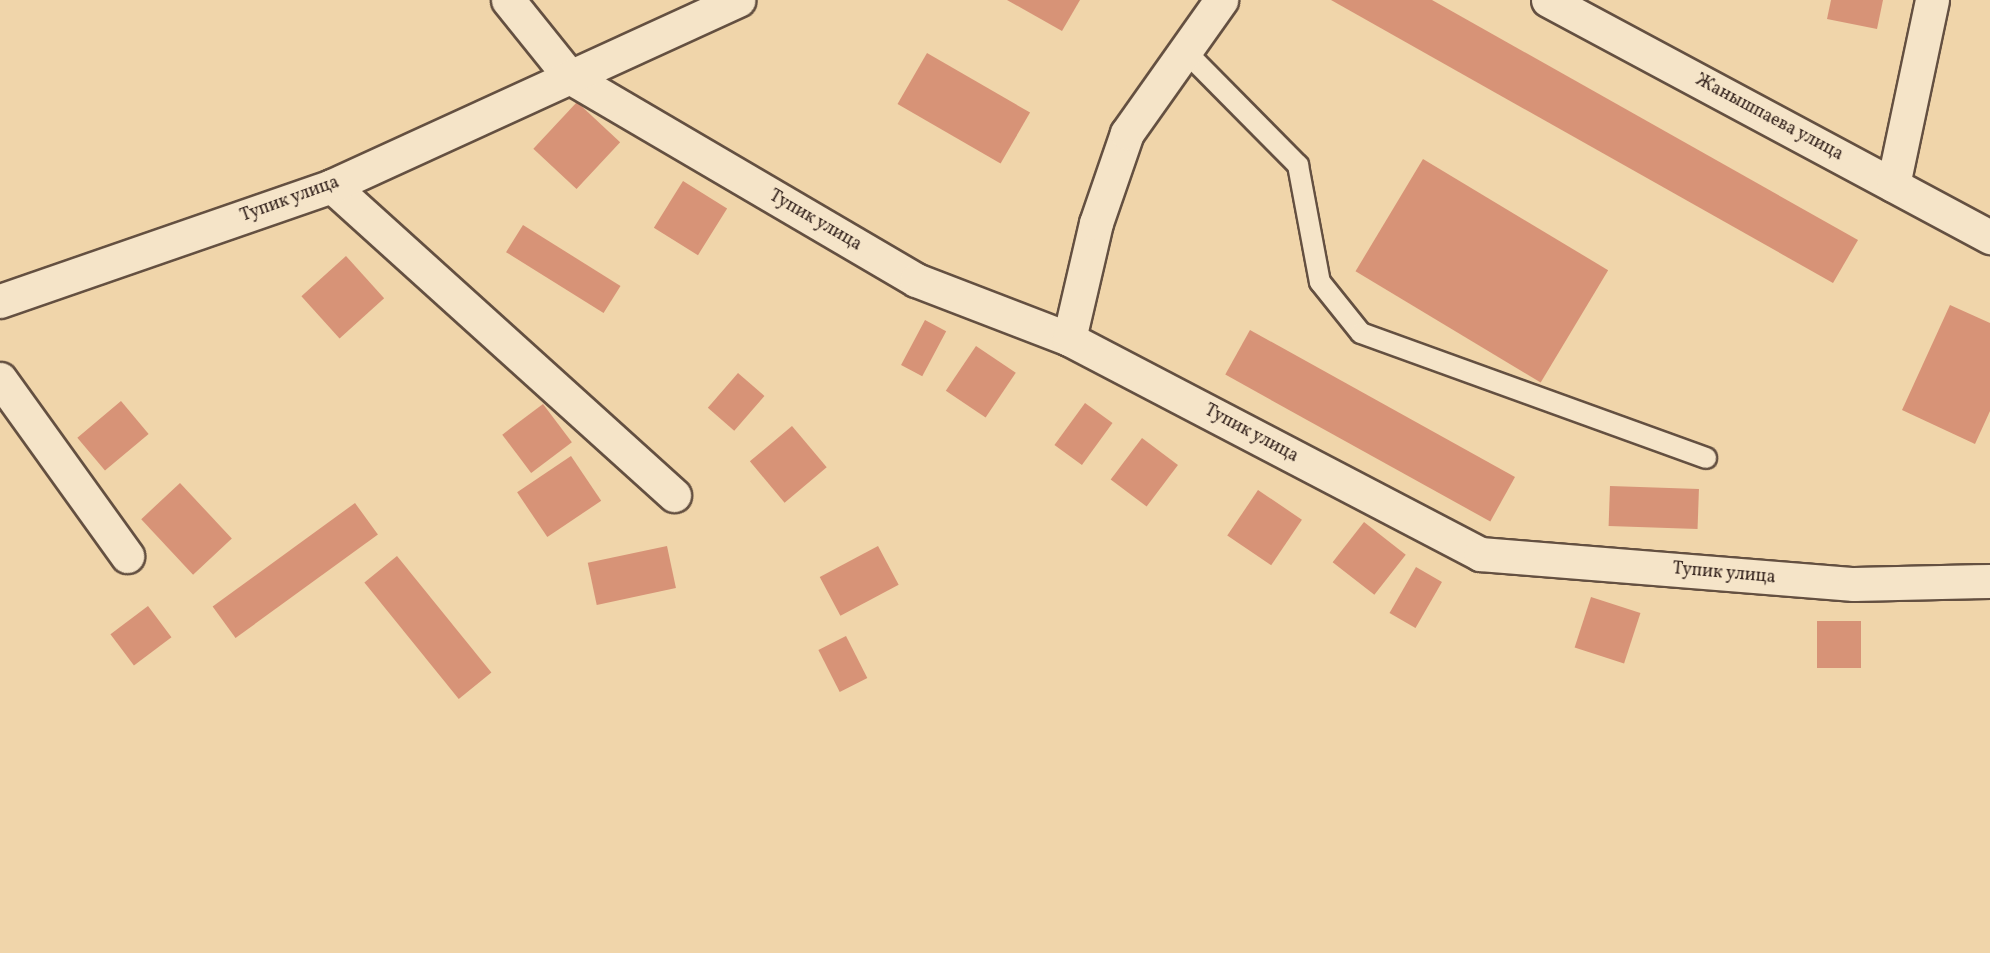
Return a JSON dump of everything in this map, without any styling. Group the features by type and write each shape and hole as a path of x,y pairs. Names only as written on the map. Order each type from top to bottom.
{"street":[{"name":"Тупик улица","path":"508,0 570,77 916,280 1069,339 1480,554 1854,584 1990,581"},
{"name":"Тупик улица","path":"0,301 332,186 738,0"},
{"path":"1069,339 1096,223 1127,133 1221,0"},
{"name":"Жанышпаева улица","path":"1548,0 1990,237"},
{"path":"1893,185 1932,0"},
{"path":"332,186 675,495"},
{"path":"0,379 127,556"}],"lane":[{"path":"1185,51 1298,165 1320,282 1361,333 1706,459"}],"building":[{"path":"1007,0 1080,0 1062,31"},
{"path":"1331,0 1432,0 1858,240 1833,283"},
{"path":"1831,0 1883,0 1877,29 1827,19"},
{"path":"927,53 1030,112 1001,164 898,104"},
{"path":"577,102 620,142 577,189 533,149"},
{"path":"1423,159 1608,270 1541,383 1356,271"},
{"path":"683,181 727,209 698,255 654,228"},
{"path":"523,225 621,286 604,313 506,252"},
{"path":"346,256 384,298 340,339 301,296"},
{"path":"1950,305 1990,323 1990,411 1975,444 1902,410"},
{"path":"925,320 946,331 922,376 901,365"},
{"path":"1250,330 1515,477 1490,522 1225,375"},
{"path":"976,346 1016,373 986,418 946,391"},
{"path":"738,373 764,396 734,431 708,408"},
{"path":"121,401 149,434 105,471 77,438"},
{"path":"1085,403 1113,423 1082,465 1054,445"},
{"path":"543,404 572,442 531,473 502,435"},
{"path":"792,426 827,467 785,503 750,461"},
{"path":"1142,438 1178,465 1147,507 1111,480"},
{"path":"571,456 601,501 547,537 517,492"},
{"path":"180,483 232,539 193,575 141,519"},
{"path":"1610,486 1699,489 1698,529 1609,526"},
{"path":"1258,490 1302,520 1271,565 1227,536"},
{"path":"355,503 378,535 236,638 213,606"},
{"path":"1364,522 1406,555 1374,595 1333,562"},
{"path":"667,546 676,588 597,605 588,563"},
{"path":"878,546 899,585 840,616 820,577"},
{"path":"397,556 491,673 459,699 364,582"},
{"path":"1416,567 1442,582 1415,628 1390,613"},
{"path":"1591,597 1640,613 1624,663 1575,647"},
{"path":"148,606 171,637 134,665 110,634"},
{"path":"1817,621 1861,621 1861,668 1817,668"},
{"path":"846,636 867,678 840,692 818,650"}]}
